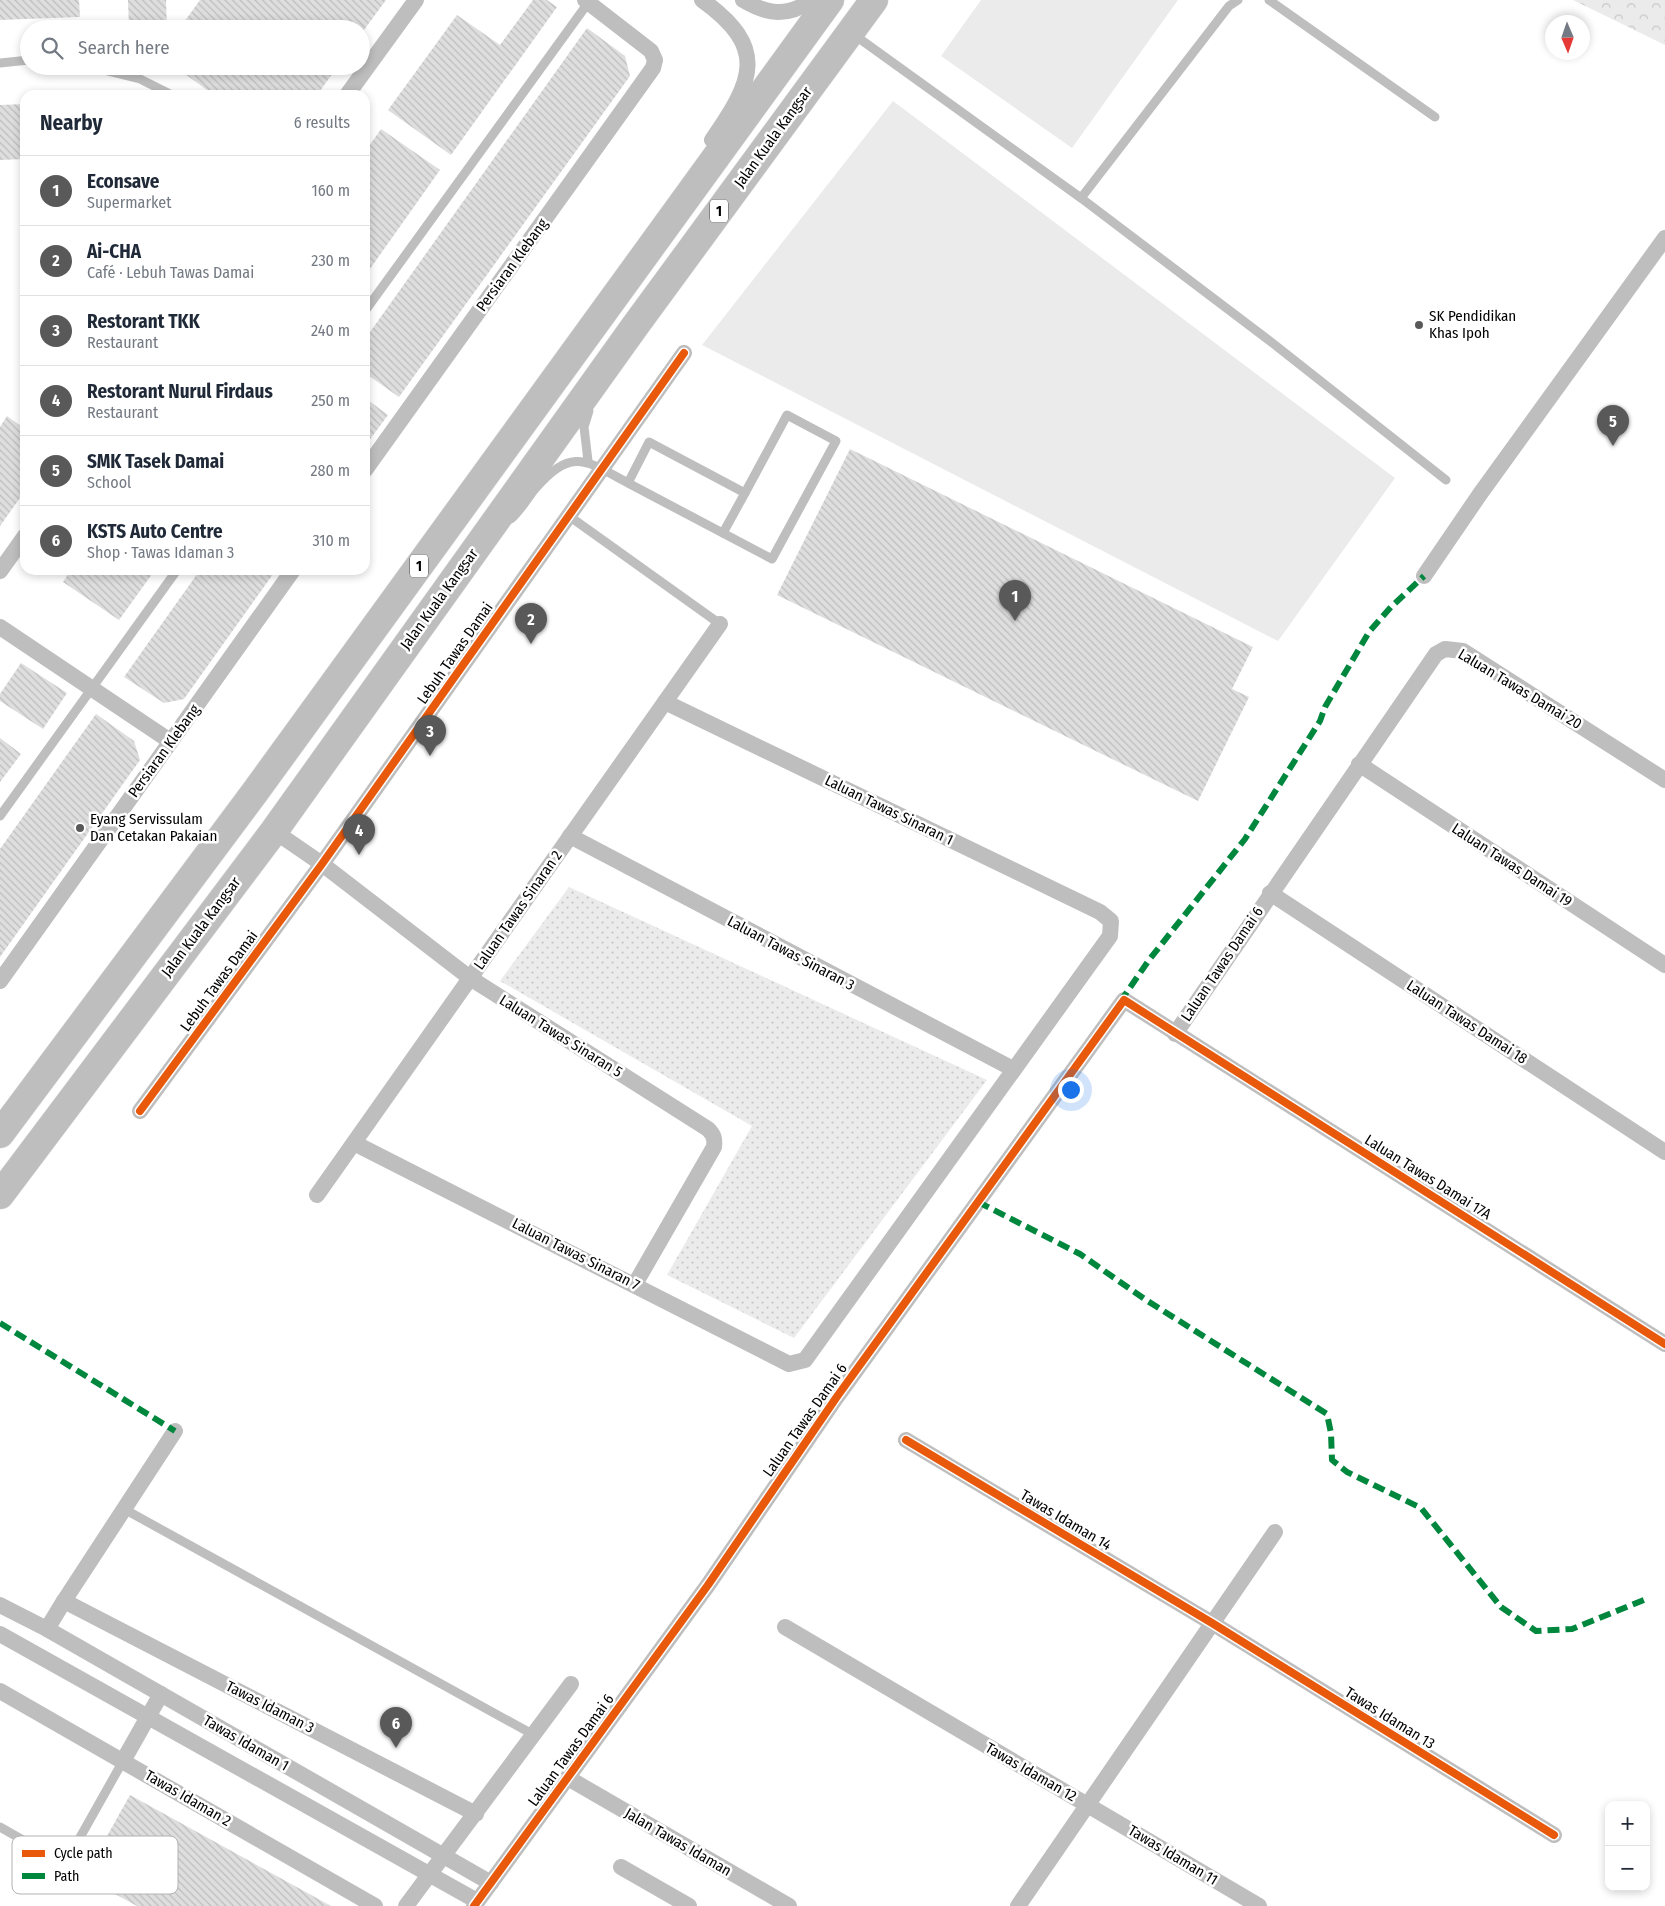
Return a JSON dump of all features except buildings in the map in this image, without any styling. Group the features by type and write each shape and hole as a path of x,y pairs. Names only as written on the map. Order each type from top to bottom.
{"highway":[{"name":"1","path":"0,1134 255,792 689,197 830,0"},
{"name":"Jalan Kuala Kangsar","path":"0,1195 274,831 635,326 874,0"}],"street":[{"path":"370,63 416,0"},
{"path":"689,197 695,166 732,110 746,74 748,53 739,32 702,0"},
{"path":"743,0 763,10 778,12 798,10 812,0"},
{"name":"Persiaran Klebang","path":"370,463 654,68 655,60 651,51 587,1"},
{"path":"351,90 362,75"},
{"path":"1424,576 1480,494 1665,238"},
{"name":"Lebuh Tawas Damai","path":"140,1112 322,864 568,516 595,465 684,352"},
{"path":"0,571 20,543"},
{"name":"Persiaran Klebang","path":"0,981 289,575"},
{"name":"Laluan Tawas Sinaran 2","path":"317,1195 720,624"},
{"path":"0,627 91,690 170,741"},
{"name":"Laluan Tawas Damai 20","path":"1359,764 1436,654 1451,648 1463,651 1665,780"},
{"name":"Laluan Tawas Sinaran 1","path":"665,702 1100,912 1111,921 1110,936 1012,1069"},
{"name":"Laluan Tawas Damai 6","path":"475,1903 708,1585 836,1398 1120,1002 1128,1001 1175,1034 1359,764"},
{"name":"Laluan Tawas Damai 19","path":"1359,764 1665,965"},
{"name":"Laluan Tawas Sinaran 5","path":"274,831 322,864 470,978 708,1129 713,1134 715,1140 714,1147 635,1284"},
{"name":"Laluan Tawas Sinaran 3","path":"570,836 1012,1069"},
{"name":"Laluan Tawas Damai 18","path":"1270,893 1665,1152"},
{"name":"Laluan Tawas Damai 17A","path":"1175,1034 1665,1344"},
{"name":"Laluan Tawas Sinaran 7","path":"354,1143 635,1284 789,1364 798,1363 805,1360 1012,1069"},
{"path":"47,1630 175,1430"},
{"name":"Tawas Idaman 14","path":"906,1440 1212,1623"},
{"name":"Tawas Idaman 12","path":"785,1627 1088,1805 1275,1532"},
{"name":"Tawas Idaman 3","path":"64,1601 476,1814"},
{"name":"Tawas Idaman 1","path":"0,1605 444,1854 491,1883"},
{"name":"Tawas Idaman 13","path":"1212,1623 1554,1835"},
{"name":"Tawas Idaman 1","path":"0,1634 430,1874 475,1903"},
{"path":"406,1906 571,1684"},
{"name":"Tawas Idaman 2","path":"0,1691 375,1906"},
{"path":"123,1761 161,1694"},
{"name":"Jalan Tawas Idaman","path":"568,1778 789,1906"},
{"path":"1018,1906 1088,1805"},
{"name":"Tawas Idaman 11","path":"1088,1805 1259,1906"},
{"path":"621,1866 688,1906"}],"lane":[{"path":"1081,198 1229,6 1238,0"},
{"path":"1269,0 1435,117"},
{"path":"370,304 587,1"},
{"path":"850,32 1081,198 1275,345 1446,480"},
{"path":"0,63 20,61"},
{"path":"127,75 140,78 163,90"},
{"path":"624,359 637,338 635,326"},
{"path":"595,465 584,427 586,416 596,400"},
{"path":"490,528 505,523 519,512 535,490 554,470 573,460 595,465 772,559 836,440 786,415 724,533"},
{"path":"628,483 650,442 745,493"},
{"path":"568,516 720,624"},
{"path":"0,816 174,575"},
{"path":"124,1509 534,1735"},
{"path":"81,1836 123,1761"},
{"path":"0,1827 16,1836"}],"green space":[{"path":"981,0 1178,0 1072,148 941,56"},
{"path":"1573,0 1665,0 1665,45"},
{"path":"893,101 1395,478 1278,641 702,345"},
{"path":"569,887 987,1080 794,1338 667,1275 752,1126 500,981"}],"marked path":[{"path":"1120,1002 1149,960 1245,839 1320,721 1325,707 1369,632 1391,607 1424,576"},
{"path":"978,1202 1080,1254 1146,1300 1327,1414 1331,1433 1332,1460 1347,1472 1421,1508 1501,1607 1536,1631 1572,1629 1644,1600"},
{"path":"0,1323 175,1431"}],"cycle path":[{"path":"140,1111 322,864 684,353"},
{"path":"474,1906 708,1585 836,1398 1124,1000 1665,1344"},
{"path":"906,1440 1212,1623 1554,1835"}],"place":[{"name":"SK Pendidikan Khas Ipoh","path":"1419,325"},
{"name":"SMK Tasek Damai","path":"1613,446"},
{"name":"Econsave","path":"1015,621"},
{"name":"Ai-CHA","path":"531,644"},
{"name":"Restorant TKK","path":"430,756"},
{"name":"Eyang Servissulam Dan Cetakan Pakaian","path":"80,828"},
{"name":"Restorant Nurul Firdaus","path":"359,855"},
{"name":"KSTS Auto Centre","path":"396,1748"}]}
